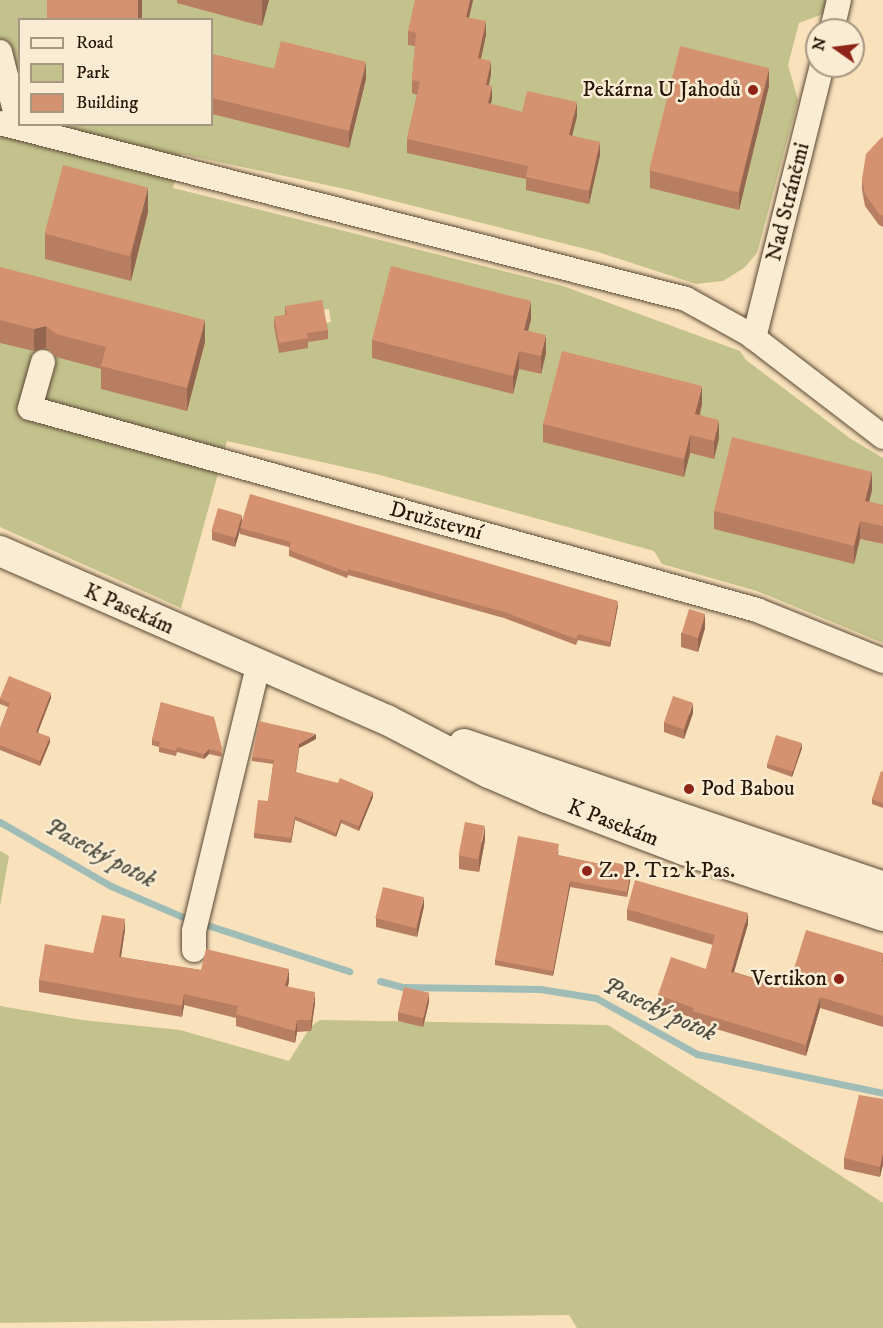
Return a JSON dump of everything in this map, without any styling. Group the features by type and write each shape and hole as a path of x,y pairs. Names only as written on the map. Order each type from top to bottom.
{"street":[{"path":"835,18 839,0"},
{"path":"0,52 10,125 686,299 754,338 883,437"},
{"name":"Nad Stráněmi","path":"754,338 819,78"},
{"name":"Družstevní","path":"43,362 30,408 746,607 883,661"},
{"name":"K Pasekám","path":"0,551 258,667 387,720 883,887"},
{"path":"194,950 195,931 258,667"},
{"name":"K Pasekám","path":"387,720 489,773 586,813 883,916"}],"green space":[{"path":"0,0 831,0 823,14 805,18 805,21 799,23 788,65 798,100 757,253 744,268 723,281 696,284 598,252 350,190 181,154 173,188 563,286 740,351 746,360 851,439 883,458 883,523 865,519 872,490 854,563 860,539 883,544 883,643 757,591 662,564 654,551 380,475 227,441 181,608 0,527","holes":["329,309 331,322 325,323 307,343 286,316","531,319 524,348 541,374 519,369 512,393","702,404 695,432 714,458 690,453 683,477"]},
{"path":"0,851 9,856 0,906"},
{"path":"0,1006 82,1020 180,1030 289,1061 311,1026 320,1020 608,1025 883,1203 883,1328 577,1328 569,1315 0,1323"}],"building":[{"path":"47,0 138,0 138,18 47,18"},
{"path":"415,0 470,0 466,17 486,21 478,58 491,61 486,85 492,86 488,103 522,112 527,91 577,102 569,135 600,142 589,191 526,177 528,166 407,139 420,82 412,80 416,33 408,31"},
{"path":"281,41 366,62 349,131 213,98 213,54 274,69"},
{"path":"680,46 769,68 738,192 649,170"},
{"path":"883,137 883,216 879,214 865,194 862,179 866,154"},
{"path":"63,165 148,188 130,256 45,234"},
{"path":"391,266 531,301 524,330 546,335 541,356 519,351 513,376 372,340"},
{"path":"0,267 205,320 187,388 101,366 106,347 56,334 46,326 34,329 0,320"},
{"path":"322,300 328,330 307,333 308,338 279,343 274,317 287,315 285,306"},
{"path":"562,351 702,386 695,414 719,420 714,441 690,435 684,459 543,424"},
{"path":"732,437 872,472 865,501 883,505 883,526 860,521 854,546 714,511"},
{"path":"250,494 618,601 610,642 578,634 576,639 504,612 348,569 347,572 289,550 291,542 240,528"},
{"path":"218,508 242,515 235,538 211,531"},
{"path":"689,609 705,614 698,638 682,633"},
{"path":"9,676 51,693 36,732 50,737 40,761 0,745 0,728 10,703 0,698"},
{"path":"673,696 693,703 684,729 664,722"},
{"path":"161,702 214,717 222,752 209,749 204,754 177,747 176,751 159,747 160,742 152,740"},
{"path":"259,721 316,734 299,744 295,772 338,783 340,778 373,792 359,826 341,819 336,833 295,816 291,838 254,833 258,800 268,801 274,760 252,757"},
{"path":"776,735 802,743 793,772 767,764"},
{"path":"881,771 883,772 883,803 872,799"},
{"path":"465,822 485,826 478,859 459,855"},
{"path":"518,836 559,844 557,855 605,865 606,861 632,866 627,892 570,881 553,971 495,960"},
{"path":"635,880 748,913 731,972 788,988 806,930 883,953 883,1016 820,997 806,1045 693,1011 694,1008 658,995 671,957 706,969 715,935 627,909"},
{"path":"383,887 424,897 416,928 375,918"},
{"path":"102,915 125,919 119,957 201,970 206,949 289,969 285,986 315,992 311,1020 297,1020 295,1031 236,1014 238,1006 184,994 182,1006 39,980 45,944 93,953"},
{"path":"404,987 429,993 423,1018 398,1012"},
{"path":"859,1095 883,1099 883,1153 880,1167 844,1158"}],"waterway":[{"name":"Pasecký potok","path":"0,822 111,886 183,917"},
{"name":"Pasecký potok","path":"201,923 349,971"},
{"name":"Pasecký potok","path":"380,981 402,987 540,989 596,998 697,1054 883,1093"}],"place":[{"name":"Pekárna U Jahodů","path":"753,90"},
{"name":"Pod Babou","path":"689,789"},
{"name":"Z. P. T12 k Pas.","path":"587,871"},
{"name":"Vertikon","path":"839,979"}]}
